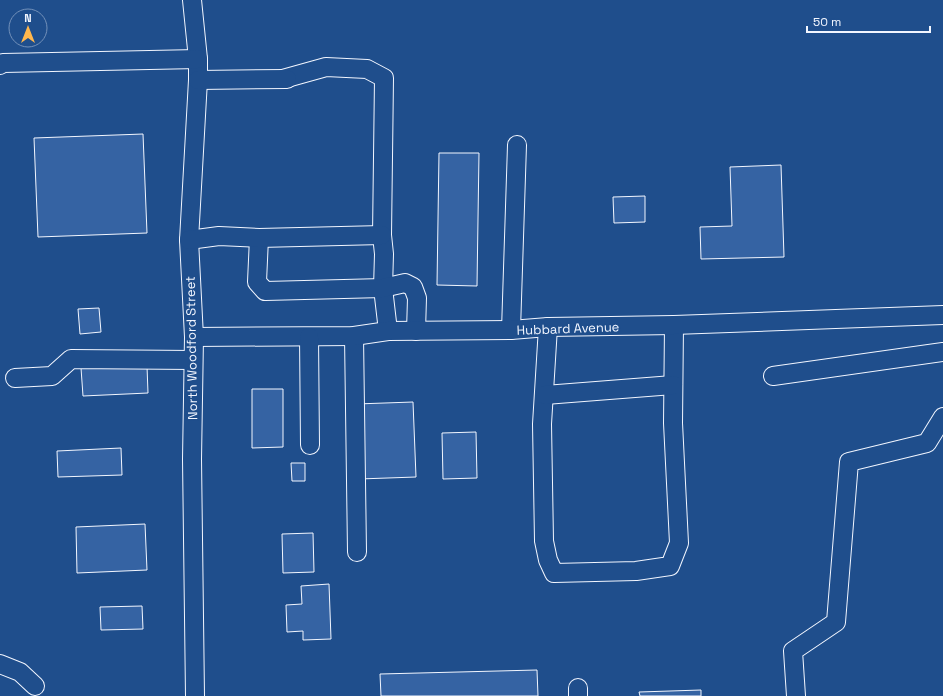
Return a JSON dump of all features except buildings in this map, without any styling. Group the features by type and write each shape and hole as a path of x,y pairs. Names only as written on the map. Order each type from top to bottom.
{"street":[{"name":"North Woodford Street","path":"192,0 198,58 189,240 194,337 192,459 195,696"},
{"path":"0,65 3,63 198,58"},
{"path":"198,80 285,79 326,67 367,69 384,78 382,235 384,254 383,288 388,331"},
{"path":"511,330 517,145"},
{"path":"189,240 219,236 258,238 382,235"},
{"path":"258,238 257,282 265,291 383,288 405,283 413,287 418,298 416,330"},
{"name":"Hubbard Avenue","path":"194,337 354,336 388,331 416,330 511,330 548,327 674,325 943,315"},
{"path":"548,327 545,395 542,424 544,542 548,560 554,573 636,571 670,566 679,543 673,423 674,325"},
{"path":"354,336 357,552"},
{"path":"309,337 310,445"},
{"path":"773,376 943,352"},
{"path":"15,378 52,376 71,359 193,360"},
{"path":"545,395 673,385"},
{"path":"796,696 793,651 836,622 849,462 927,443 943,417"},
{"path":"0,664 20,672 35,686"}]}
